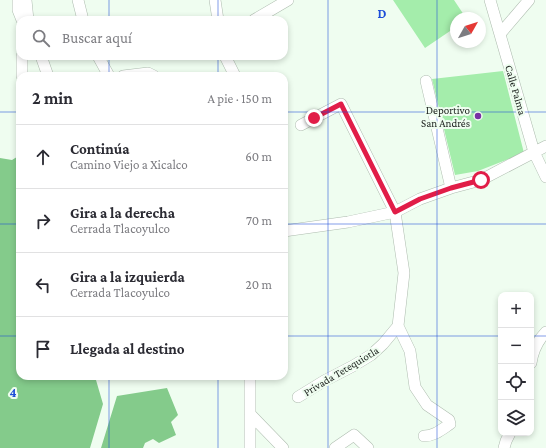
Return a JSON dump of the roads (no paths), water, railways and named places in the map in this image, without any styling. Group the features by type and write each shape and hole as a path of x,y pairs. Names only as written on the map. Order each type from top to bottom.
{"street":[{"path":"18,0 18,10 20,16"},
{"path":"26,0 28,16"},
{"path":"78,0 82,16"},
{"path":"215,0 217,16"},
{"path":"261,16 288,0"},
{"name":"Calle Palma","path":"490,0 534,152 546,177"},
{"path":"500,34 529,0"},
{"path":"22,60 22,72"},
{"path":"42,60 47,72"},
{"path":"100,60 107,72"},
{"path":"227,60 233,72"},
{"path":"426,81 451,188"},
{"path":"301,125 341,104 395,212 404,273 398,326 410,351 414,387 427,405 449,420 450,424 437,433 430,436 424,436"},
{"path":"288,230 348,222 395,212 420,199 451,188 481,180 546,146"},
{"name":"Privada Tetequiotla","path":"298,397 371,355 384,344 398,326"},
{"path":"534,348 539,339 546,332"},
{"path":"250,380 250,448"},
{"path":"250,414 283,448"},
{"path":"335,448 354,435 368,448"},
{"path":"504,448 508,436"}],"place":[{"name":"Deportivo San Andrés","path":"478,116"}]}
